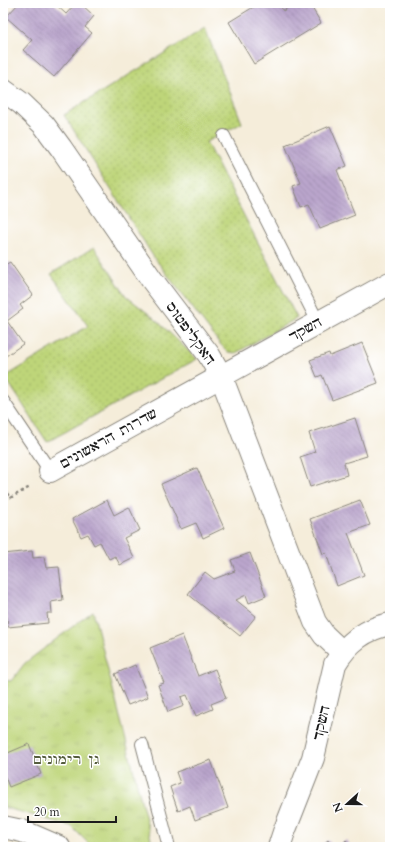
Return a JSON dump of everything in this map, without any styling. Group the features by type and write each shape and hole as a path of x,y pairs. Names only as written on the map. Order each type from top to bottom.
{"street":[{"name":"האקליפטוס","path":"3,90 21,103 44,125 152,280 209,355 220,376 315,622 324,635 342,652"},
{"name":"השקד","path":"220,376 390,283"},
{"name":"שדרות הראשונים","path":"50,471 220,376"},
{"name":"השקד","path":"279,847 313,758 335,664 342,652 351,642 364,633 379,626 390,624"},
{"path":"3,827 22,831 59,847"}],"lane":[{"path":"224,136 318,322"},
{"path":"3,401 50,471"},
{"path":"142,744 168,847"}],"path":[{"name":"שדרות הראשונים","path":"3,490 5,490 10,498 42,481 50,471"}],"green space":[{"path":"205,28 242,123 206,142 297,318 236,353 228,352 220,344 153,256 64,115"},
{"path":"94,247 126,296 154,318 197,359 47,442 5,377 88,326 51,274"},
{"name":"גן רימונים","path":"93,611 153,847 92,847 71,826 3,807 3,680 11,681 25,663"}],"building":[{"path":"19,3 54,3 66,14 76,3 80,3 94,16 85,27 92,33 54,77 23,50 32,40 6,17"},
{"path":"260,3 279,3 283,11 296,3 309,3 321,23 254,64 229,22"},
{"path":"330,126 347,166 337,170 355,215 320,229 309,204 301,207 293,186 301,183 285,145"},
{"path":"10,262 33,295 20,305 23,309 7,321 23,344 3,358 3,266"},
{"path":"362,343 378,383 332,400 322,375 317,377 310,360 329,353 330,356"},
{"path":"355,418 367,456 344,463 347,475 310,487 300,457 315,452 309,433"},
{"path":"197,468 224,528 203,538 196,523 181,529 161,484"},
{"path":"107,500 114,515 129,507 140,530 124,538 134,558 120,565 115,556 109,559 100,542 94,545 88,534 81,537 72,519"},
{"path":"360,500 370,525 348,533 364,575 337,586 326,553 323,554 310,519"},
{"path":"32,551 33,558 44,557 46,568 59,567 63,600 51,602 52,613 47,613 48,623 8,627 7,617 3,617 3,554"},
{"path":"250,553 266,596 249,603 246,595 236,600 256,616 240,636 188,594 205,572 214,579 235,571 231,560"},
{"path":"182,635 198,676 215,669 226,698 211,704 213,709 196,716 187,695 181,697 184,706 168,712 158,685 164,683 150,648"},
{"path":"135,665 148,697 128,705 115,674"},
{"path":"29,744 41,774 9,787 3,772 3,755"},
{"path":"211,760 228,808 195,820 190,806 178,811 170,787 180,783 176,772"},
{"path":"328,840 333,847 320,847"},
{"path":"346,840 352,847 339,847"}]}
